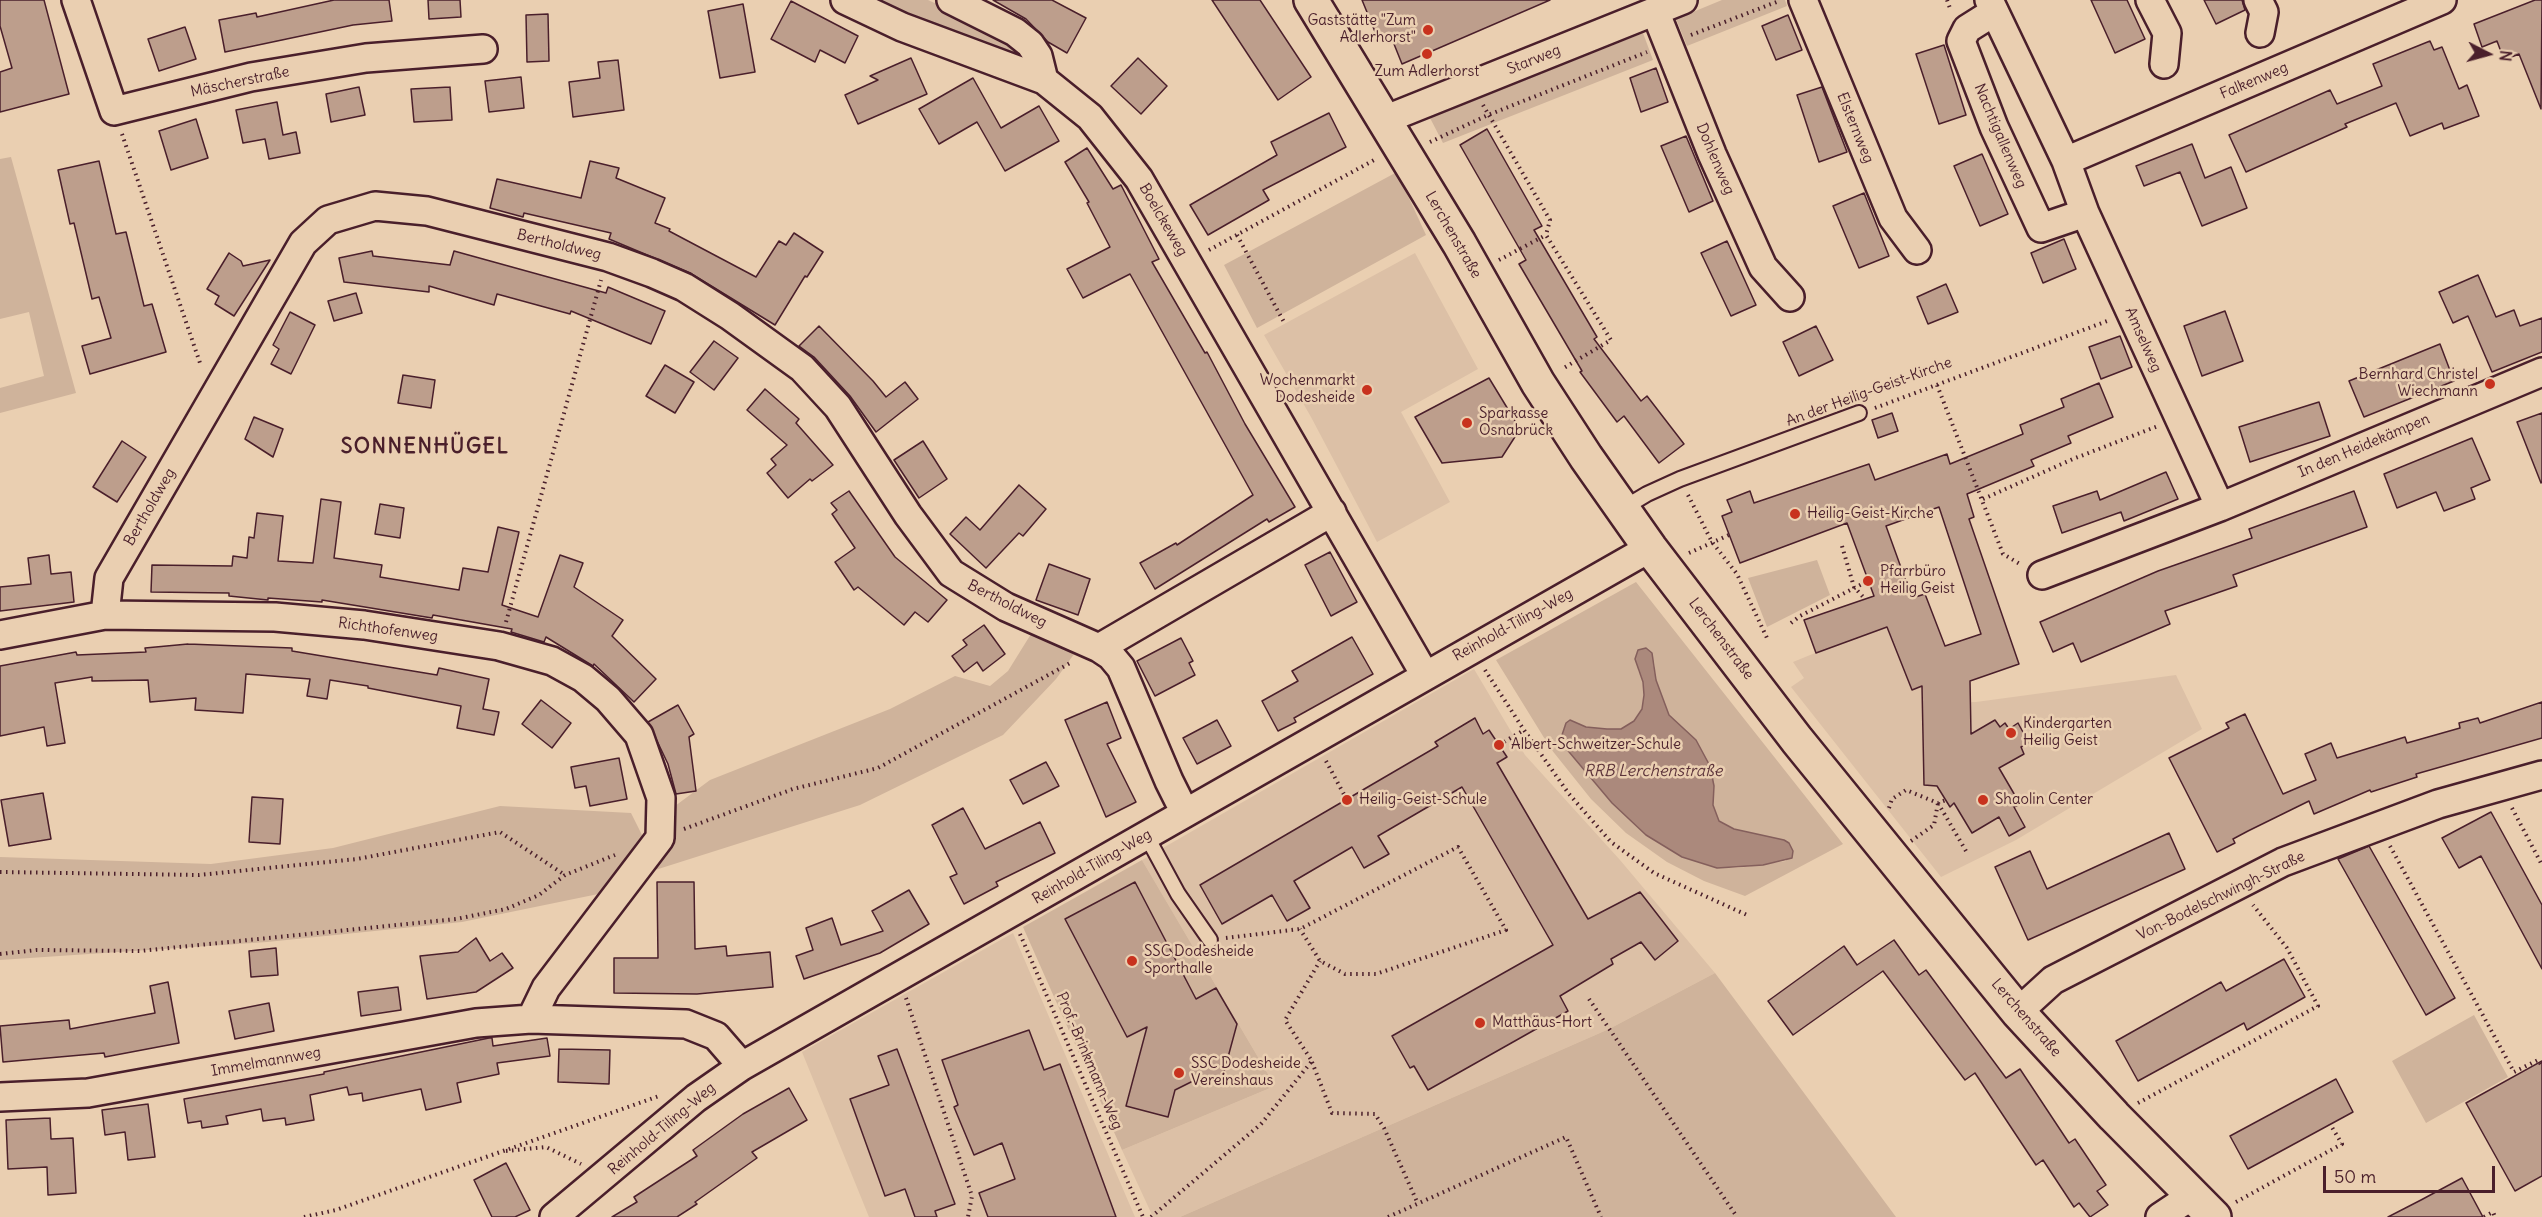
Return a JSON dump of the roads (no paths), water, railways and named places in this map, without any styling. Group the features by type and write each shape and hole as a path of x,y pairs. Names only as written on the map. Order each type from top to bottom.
{"street":[{"name":"Mäscherstraße","path":"76,0 114,111 252,77 366,58 483,49"},
{"name":"Boelckeweg","path":"845,0 902,27 1044,81 1090,117 1139,179 1425,675"},
{"path":"951,0 1016,32 1030,44 1038,56 1044,81"},
{"name":"Lerchenstraße","path":"1311,0 1476,272 1538,383 1650,548 1797,740 2018,1012 2114,1116 2207,1209"},
{"name":"Starweg","path":"1397,140 1472,84 1683,0"},
{"name":"Elsternweg","path":"1803,0 1893,218 1917,250"},
{"path":"2150,0 2167,33 2164,64"},
{"path":"2258,0 2264,12 2260,33"},
{"name":"Falkenweg","path":"2066,161 2442,0"},
{"name":"Amselweg","path":"1991,6 2066,161 2085,213 2220,507"},
{"name":"Nachtigallenweg","path":"1991,6 1967,29 1962,41 1994,127 2041,228 2085,213"},
{"name":"Dohlenweg","path":"1654,11 1712,154 1763,267 1790,297"},
{"name":"Bertholdweg","path":"105,615 109,578 303,243 328,220 375,206 427,211 608,257 684,287 730,316 802,368 838,407 908,514 951,573 1006,607 1099,648 1111,656 1120,668 1185,813"},
{"name":"In den Heidekämpen","path":"2220,507 2542,372"},
{"path":"2042,576 2220,507"},
{"path":"1099,648 1332,512"},
{"name":"Reinhold-Tiling-Weg","path":"554,1217 696,1098 742,1066 1650,548"},
{"name":"Richthofenweg","path":"0,635 105,615 275,617 364,625 499,646 552,661 582,678 608,699 634,729 643,744 661,798 660,838 546,988 531,1019"},
{"name":"Von-Bodelschwingh-Straße","path":"2018,1012 2053,980 2283,862 2438,804 2542,776"},
{"name":"Immelmannweg","path":"0,1097 88,1093 476,1023 531,1019 686,1024 716,1036 742,1066"},
{"path":"2160,1217 2207,1209"}],"lane":[{"name":"An der Heilig-Geist-Kirche","path":"1622,509 1647,494 1680,479 1859,413"},
{"path":"1146,835 1178,894 1210,940"}],"water":[{"name":"RRB Lerchenstraße","path":"1646,648 1652,653 1656,680 1669,715 1696,740 1710,766 1714,786 1713,805 1719,821 1734,829 1784,840 1789,843 1793,851 1792,858 1763,865 1717,868 1682,857 1646,835 1612,803 1564,746 1562,735 1566,723 1570,720 1586,727 1607,729 1621,729 1634,721 1642,709 1644,695 1643,682 1635,659 1638,650"}],"place":[{"name":"Gaststätte \"Zum Adlerhorst\"","path":"1428,30"},
{"name":"Zum Adlerhorst","path":"1427,54"},
{"name":"Bernhard Christel Wiechmann","path":"2490,384"},
{"name":"Wochenmarkt Dodesheide","path":"1367,390"},
{"name":"Sparkasse Osnabrück","path":"1467,423"},
{"name":"Heilig-Geist-Kirche","path":"1795,514"},
{"name":"Pfarrbüro Heilig Geist","path":"1868,581"},
{"name":"Kindergarten Heilig Geist","path":"2011,733"},
{"name":"Albert-Schweitzer-Schule","path":"1499,745"},
{"name":"Heilig-Geist-Schule","path":"1347,800"},
{"name":"Shaolin Center","path":"1983,800"},
{"name":"SSC Dodesheide Sporthalle","path":"1132,961"},
{"name":"Matthäus-Hort","path":"1480,1023"},
{"name":"SSC Dodesheide Vereinshaus","path":"1179,1073"}],"district":[{"name":"SONNENHÜGEL","path":"425,447"}]}
